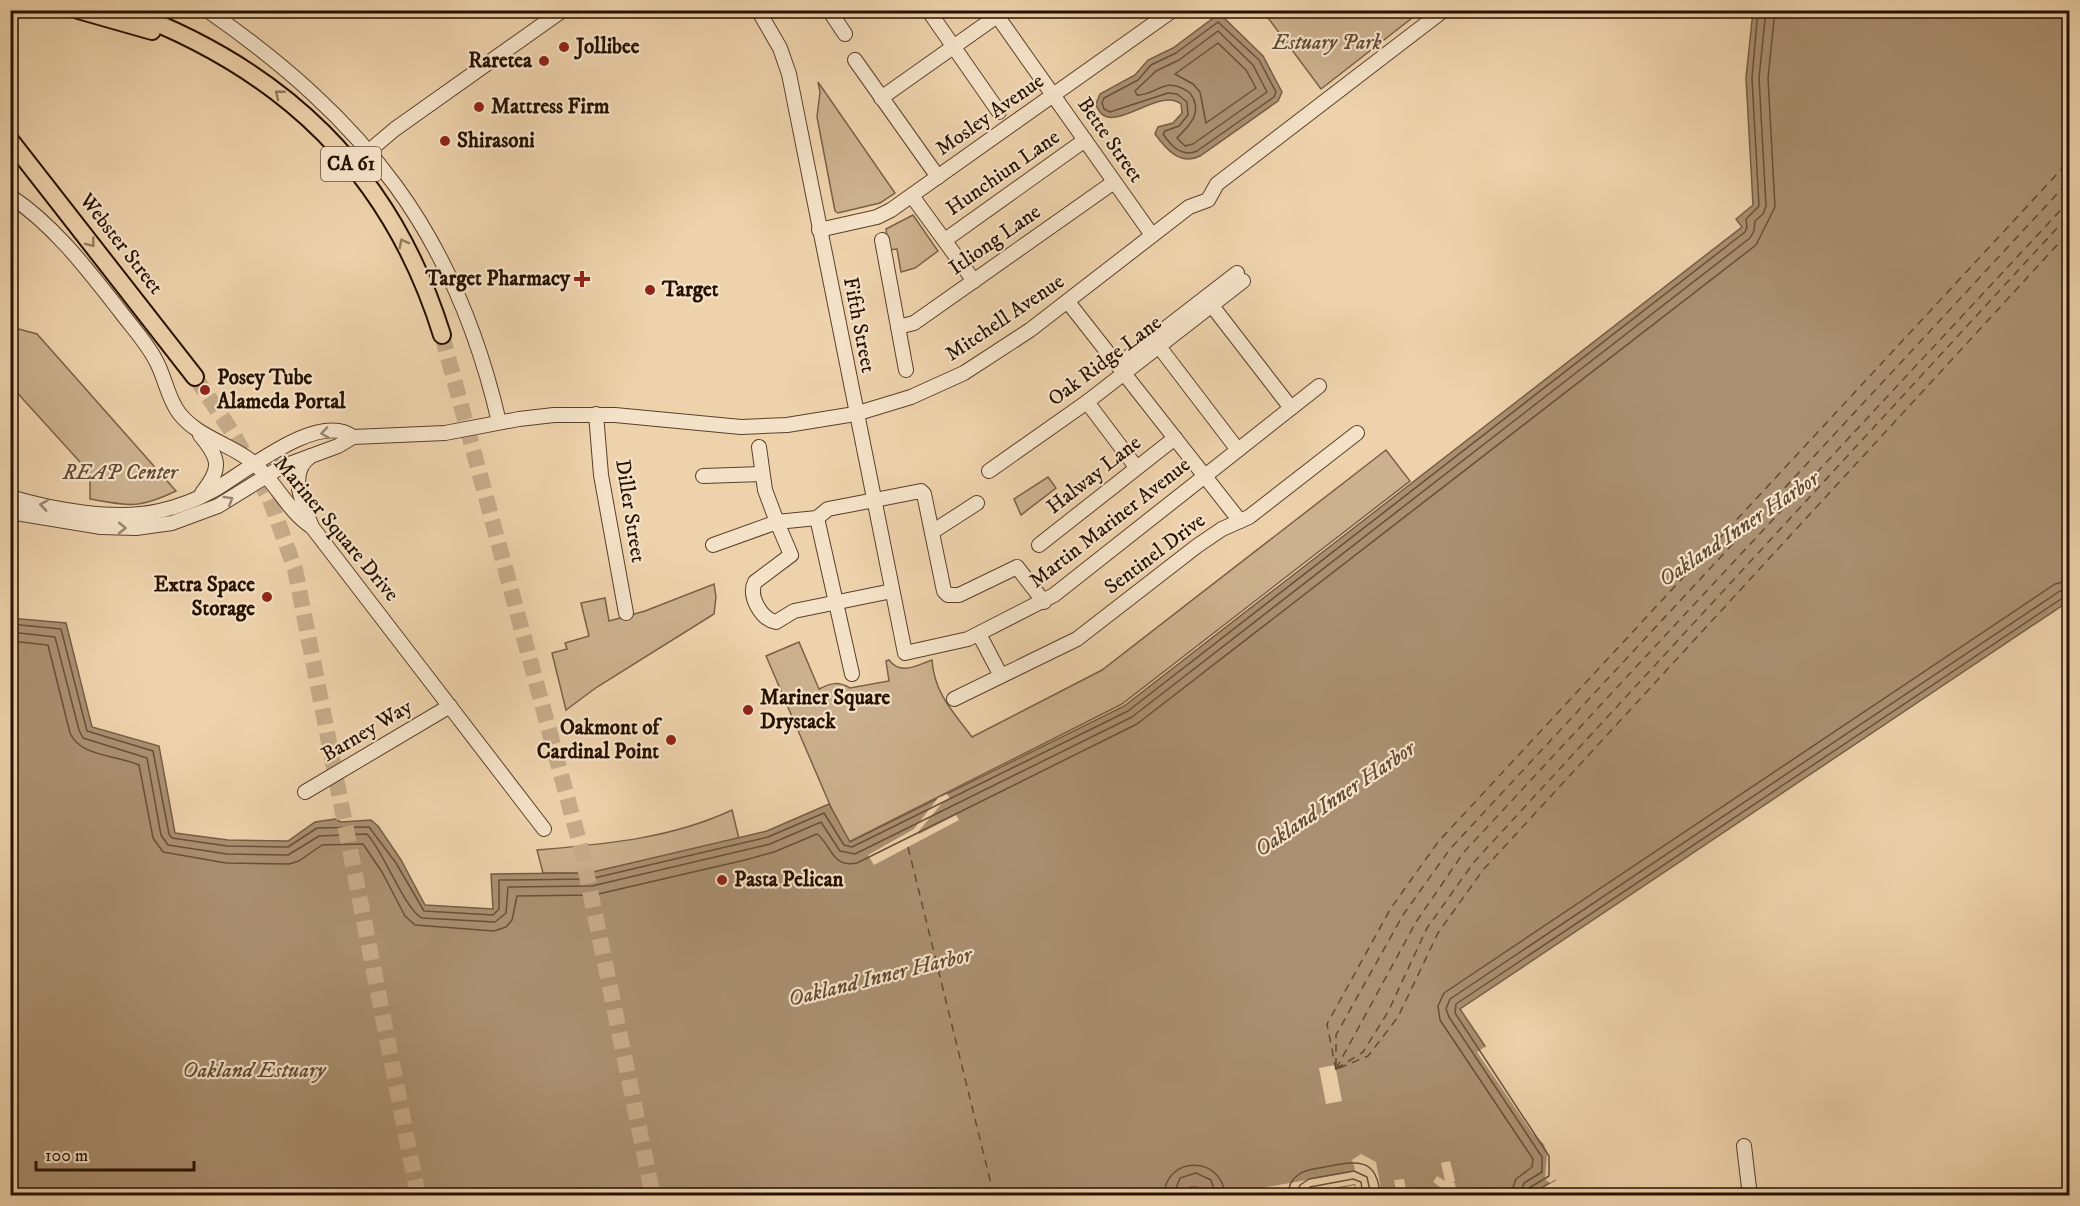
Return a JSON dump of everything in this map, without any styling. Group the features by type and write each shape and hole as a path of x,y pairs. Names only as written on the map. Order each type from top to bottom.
{"main road":[{"path":"78,10 200,42"},
{"name":"CA 61","path":"124,10 200,42 250,72 285,98 326,136 351,164 381,205 426,290 442,335"},
{"name":"Webster Street","path":"10,140 195,377"}],"street":[{"path":"207,10 290,73 369,151 420,221 453,280 477,339 499,422"},
{"path":"219,10 227,24"},
{"path":"369,151 395,129 563,10"},
{"name":"Fifth Street","path":"758,10 777,41 789,74 855,414 905,653"},
{"path":"829,10 845,34"},
{"path":"928,10 999,112"},
{"name":"Mosley Avenue","path":"819,230 877,217 912,196 1173,10"},
{"name":"Mitchell Avenue","path":"353,437 436,434 536,417 596,414 699,425 757,427 809,422 855,414 910,397 955,378 1010,344 1068,302 1189,207 1208,200 1217,184 1444,10"},
{"path":"881,98 953,47 995,13"},
{"name":"Bette Street","path":"995,13 1152,235"},
{"path":"855,60 938,177"},
{"name":"Hunchiun Lane","path":"945,240 1085,140"},
{"name":"Itliong Lane","path":"898,327 914,323 1114,182"},
{"name":"Mariner Square Drive","path":"10,196 49,228 101,287 148,347 177,410 195,429 254,463 267,476 299,519 312,527 544,829"},
{"path":"912,196 974,281"},
{"path":"882,240 906,370"},
{"name":"Oak Ridge Lane","path":"989,471 1087,402 1121,368 1240,277"},
{"path":"1068,302 1240,521"},
{"path":"1208,302 1290,408"},
{"path":"1156,343 1238,450"},
{"name":"Martin Mariner Avenue","path":"905,653 954,644 1044,602 1319,386"},
{"path":"1087,402 1136,467"},
{"name":"Diller Street","path":"596,414 601,475 626,613"},
{"path":"195,429 214,453 217,468 212,483 198,498"},
{"path":"10,497 119,515 161,511 198,498 281,447 306,436 346,431 353,437 338,446 318,452 267,476 201,514 153,527 101,527 10,512"},
{"name":"Sentinel Drive","path":"954,699 1077,639 1215,533 1240,521 1357,433"},
{"name":"Halway Lane","path":"1039,545 1175,438"},
{"path":"759,447 762,474 777,522 791,555 755,582 752,596 764,615 772,622 778,622 794,611 892,591"},
{"path":"312,527 300,491 298,474 307,459 318,452"},
{"path":"703,476 762,474"},
{"path":"713,545 777,522 817,518 828,509 921,491 924,494 944,591 948,595 958,595 1017,567 1044,602"},
{"path":"932,532 977,503"},
{"path":"817,518 852,674"},
{"path":"979,634 1001,676"},
{"name":"Barney Way","path":"304,792 450,706"},
{"path":"1744,1146 1750,1196"}],"green space":[{"name":"Estuary Park","path":"1263,11 1421,11 1321,89"},
{"path":"818,82 895,193 880,203 838,213 835,211 817,117 820,92"},
{"path":"913,215 938,251 915,268 901,272 897,249 889,250 886,229"},
{"name":"REAP Center","path":"11,327 37,334 176,491 152,501 134,504 90,499 90,473 11,386"},
{"path":"1386,450 1410,481 1122,704 849,842 833,812 766,656 799,642 819,689 834,684 842,684 850,688 889,681 886,661 889,660 899,667 909,668 932,660 940,692 972,737 1102,670"},
{"path":"1048,477 1056,488 1021,515 1014,499"},
{"path":"714,584 716,597 714,614 597,687 566,710 552,653 567,649 565,643 589,636 581,603 605,598 609,621 645,611"},
{"path":"732,810 739,839 589,873 543,873 537,850 637,839 685,828"}],"water":[{"path":"1753,11 2069,11 2069,601 1460,1009 1551,1144 1555,1180 1529,1195 1358,1195 1355,1184 1296,1196 1203,1195 1197,1187 1190,1187 1187,1196 11,1195 10,618 66,623 92,727 159,746 175,833 228,840 288,841 315,822 335,819 341,822 371,820 378,826 401,860 425,905 493,909 491,874 589,873 767,831 829,804 850,842 1124,706 1742,227 1736,219 1753,205 1746,78"},
{"path":"1216,16 1222,16 1263,56 1282,92 1278,101 1193,159 1174,154 1155,134 1158,127 1173,123 1182,113 1181,104 1171,100 1160,101 1122,116 1111,117 1102,114 1096,104 1100,94 1135,75 1148,60 1173,48"}],"pier":[{"path":"947,794 950,799 942,803 918,832 919,834 956,815 959,820 874,865 868,855 914,829 938,798"},
{"path":"1488,1045 1554,1143 1558,1154 1558,1178 1550,1183 1545,1179 1547,1155 1544,1144 1533,1134 1477,1052"},
{"path":"1335,1065 1342,1101 1326,1104 1319,1068"},
{"path":"1361,1154 1376,1162 1382,1195 1358,1195 1355,1184 1296,1195 1221,1195 1352,1172 1355,1169 1352,1160"},
{"path":"1450,1161 1455,1181 1452,1183 1455,1183 1457,1195 1439,1195 1435,1193 1440,1187 1433,1182 1437,1176 1445,1181 1441,1163"},
{"path":"1404,1179 1407,1195 1397,1195 1394,1180"}],"ferry route":[{"path":"1336,1070 1327,1024 1391,908 1438,842 2070,160"},
{"path":"1336,1066 1336,1035 1403,915 1450,849 2070,180"},
{"path":"1336,1069 1416,922 1464,852 2070,200"},
{"path":"1336,1069 1363,1052 1388,1012 1427,928 1474,862 2070,214"},
{"path":"1339,1068 1368,1056 1398,1017 1438,933 1483,870 2070,231"},
{"path":"908,847 994,1196"}],"tunnel":[{"path":"442,335 582,852 653,1196"},
{"path":"195,377 232,432 270,500 295,569 418,1196"}],"place":[{"name":"Jollibee","path":"564,47"},
{"name":"Raretea","path":"544,61"},
{"name":"Mattress Firm","path":"479,107"},
{"name":"Shirasoni","path":"445,141"},
{"name":"Target Pharmacy","path":"582,279"},
{"name":"Target","path":"650,290"},
{"name":"Posey Tube Alameda Portal","path":"205,390"},
{"name":"Extra Space Storage","path":"267,597"},
{"name":"Mariner Square Drystack","path":"748,710"},
{"name":"Oakmont of Cardinal Point","path":"671,740"},
{"name":"Pasta Pelican","path":"722,880"}],"water label":[{"name":"Oakland Inner Harbor","path":"1739,529"},
{"name":"Oakland Inner Harbor","path":"1335,799"},
{"name":"Oakland Inner Harbor","path":"880,977"},
{"name":"Oakland Estuary","path":"254,1070"}]}
